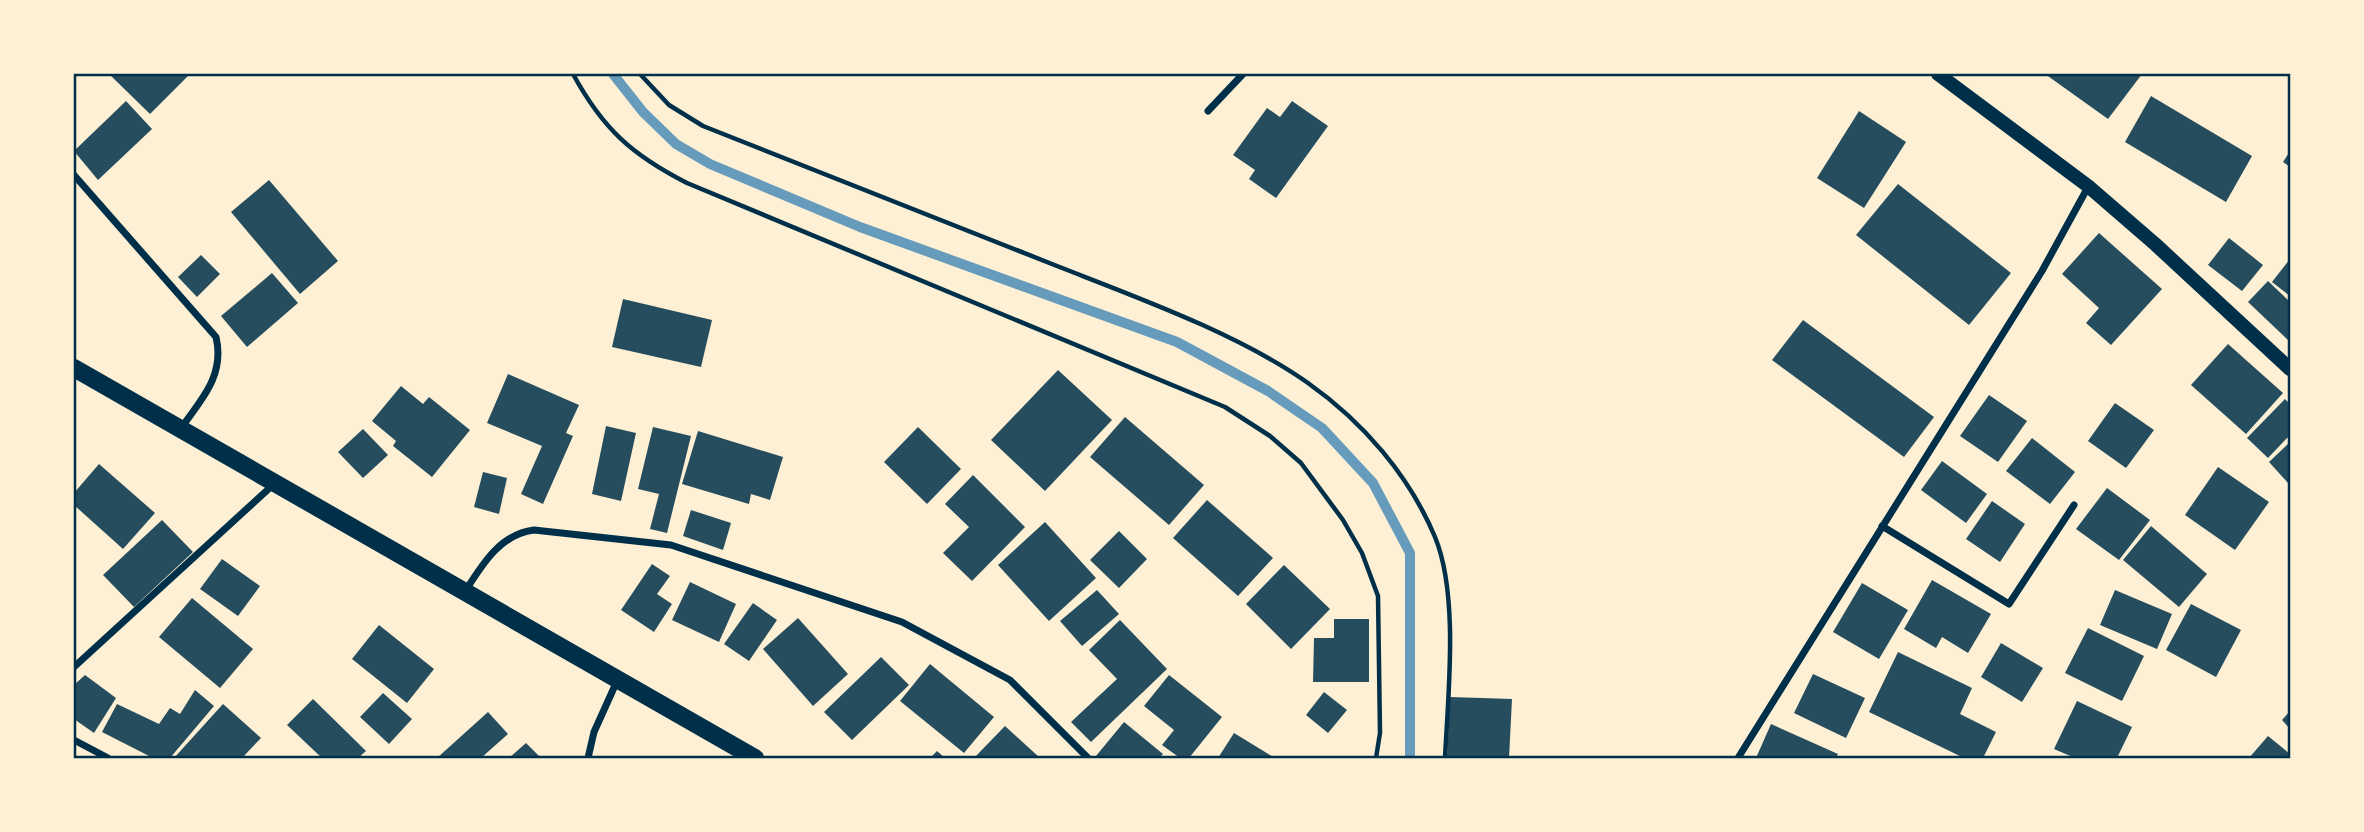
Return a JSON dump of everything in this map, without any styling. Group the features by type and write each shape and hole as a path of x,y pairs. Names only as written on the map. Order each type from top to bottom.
{"main road":[{"path":"1938,74 2088,186 2291,369"},
{"path":"74,368 464,594 755,758"}],"street":[{"path":"1208,111 1243,74"},
{"path":"74,175 216,337 219,352 216,379 181,428"},
{"path":"1738,758 2042,271 2088,186"},
{"path":"74,667 274,483"},
{"path":"1882,527 2009,604 2074,505"},
{"path":"464,594 484,562 520,531 534,530 671,545 902,622 1010,680 1088,758"},
{"path":"588,758 594,732 617,681"},
{"path":"74,740 108,758"}],"path":[{"path":"573,74 603,121 624,145 649,164 687,183 1225,407 1270,436 1301,463 1343,520 1362,553 1378,596 1380,733 1376,758"},
{"path":"640,74 669,104 703,125 1195,323 1307,383 1343,411 1400,472 1419,502 1436,540 1445,579 1450,638 1445,758"}],"building":[{"path":"109,74 187,74 189,75 150,114"},
{"path":"2045,74 2142,74 2108,119"},
{"path":"2151,96 2252,156 2226,202 2125,142"},
{"path":"126,101 152,129 98,180 74,151"},
{"path":"1292,101 1328,126 1276,198 1249,179 1255,170 1233,155 1267,108 1280,117"},
{"path":"1859,111 1906,142 1864,208 1817,178"},
{"path":"2290,151 2290,167 2283,162"},
{"path":"269,180 338,261 300,294 231,212"},
{"path":"1898,184 2011,273 1969,325 1856,235"},
{"path":"2099,233 2162,289 2111,345 2086,323 2099,308 2062,274"},
{"path":"2229,238 2263,265 2242,291 2208,265"},
{"path":"201,255 220,274 197,297 178,277"},
{"path":"2290,259 2290,296 2272,282"},
{"path":"272,273 298,303 247,347 221,316"},
{"path":"2268,281 2290,302 2290,342 2248,302"},
{"path":"623,299 712,320 701,367 612,347"},
{"path":"1803,320 1934,417 1904,457 1772,360"},
{"path":"2228,344 2283,393 2246,434 2191,385"},
{"path":"1058,370 1112,420 1045,491 991,440"},
{"path":"508,374 579,405 566,433 573,436 543,504 521,494 542,446 487,423"},
{"path":"401,386 423,404 429,397 470,430 432,477 393,446 396,441 372,421"},
{"path":"1989,395 2027,421 1998,462 1960,436"},
{"path":"2285,399 2290,404 2290,435 2268,458 2247,438"},
{"path":"2115,403 2154,430 2126,468 2088,441"},
{"path":"1125,417 1204,485 1169,525 1090,457"},
{"path":"606,426 636,433 621,501 592,494"},
{"path":"653,427 691,436 667,533 650,529 659,494 638,489"},
{"path":"918,427 961,469 927,504 884,462"},
{"path":"363,429 388,455 363,478 338,452"},
{"path":"698,431 783,457 770,500 751,494 749,504 682,484"},
{"path":"2032,438 2075,472 2050,504 2006,471"},
{"path":"2290,442 2290,480 2288,483 2269,462"},
{"path":"1942,461 1987,494 1966,523 1921,490"},
{"path":"99,464 155,513 123,549 74,505 74,493"},
{"path":"2218,467 2269,502 2235,550 2185,515"},
{"path":"483,472 507,478 499,514 474,507"},
{"path":"973,475 1025,527 972,581 943,553 969,527 945,504"},
{"path":"2107,488 2150,520 2119,560 2076,529"},
{"path":"1207,500 1273,558 1238,596 1173,538"},
{"path":"1992,501 2025,524 2000,562 1966,539"},
{"path":"691,510 731,523 723,550 683,536"},
{"path":"162,520 193,552 134,607 103,575"},
{"path":"1045,522 1096,578 1049,621 998,565"},
{"path":"2151,526 2207,574 2179,607 2123,560"},
{"path":"1119,531 1147,559 1119,588 1090,560"},
{"path":"222,559 260,586 238,616 200,589"},
{"path":"652,564 670,576 657,594 672,604 654,632 621,610"},
{"path":"1284,565 1330,609 1291,649 1246,604"},
{"path":"1932,580 1991,614 1968,653 1942,637 1936,648 1904,629"},
{"path":"690,582 736,604 719,642 672,620"},
{"path":"1862,583 1908,610 1879,659 1833,632"},
{"path":"1097,590 1119,614 1082,646 1060,621"},
{"path":"2115,590 2172,614 2157,649 2100,625"},
{"path":"192,598 253,649 220,688 159,637"},
{"path":"753,603 777,620 749,661 724,644"},
{"path":"2191,604 2241,630 2216,677 2166,650"},
{"path":"798,618 848,674 813,706 763,649"},
{"path":"1334,619 1369,619 1369,682 1313,682 1314,638 1334,638"},
{"path":"1120,620 1167,669 1091,742 1071,722 1117,679 1089,650"},
{"path":"379,625 434,669 407,703 352,659"},
{"path":"2088,628 2144,656 2122,701 2065,673"},
{"path":"2001,643 2043,668 2022,702 1981,677"},
{"path":"1898,652 1972,688 1960,714 1996,732 1983,758 1964,758 1869,712"},
{"path":"881,657 909,685 852,740 824,712"},
{"path":"930,664 994,717 964,753 900,701"},
{"path":"1813,674 1865,698 1846,738 1794,713"},
{"path":"85,675 116,698 94,733 74,719 74,685"},
{"path":"1169,675 1222,717 1189,758 1180,758 1162,745 1174,730 1144,706"},
{"path":"195,690 214,706 170,758 153,758 102,732 117,704 159,724 170,708 180,714"},
{"path":"1324,692 1347,710 1328,733 1306,715"},
{"path":"383,693 412,719 389,744 360,717"},
{"path":"1450,697 1512,699 1509,758 1447,758"},
{"path":"313,699 366,751 358,758 322,758 287,725"},
{"path":"2077,701 2132,727 2117,758 2075,758 2054,749"},
{"path":"223,704 261,738 242,758 174,758"},
{"path":"2290,711 2290,729 2282,720"},
{"path":"488,712 508,734 481,758 437,758"},
{"path":"1124,722 1163,754 1159,758 1096,756"},
{"path":"1771,724 1838,754 1836,758 1756,758"},
{"path":"1005,726 1040,758 974,758"},
{"path":"1234,733 1275,758 1218,758"},
{"path":"2268,736 2290,754 2290,758 2249,758"},
{"path":"526,743 541,758 509,758"},
{"path":"937,751 945,758 930,758"}],"waterway":[{"path":"613,74 643,112 676,144 710,164 860,227 1177,342 1268,391 1322,428 1373,483 1410,553 1410,758"}]}
